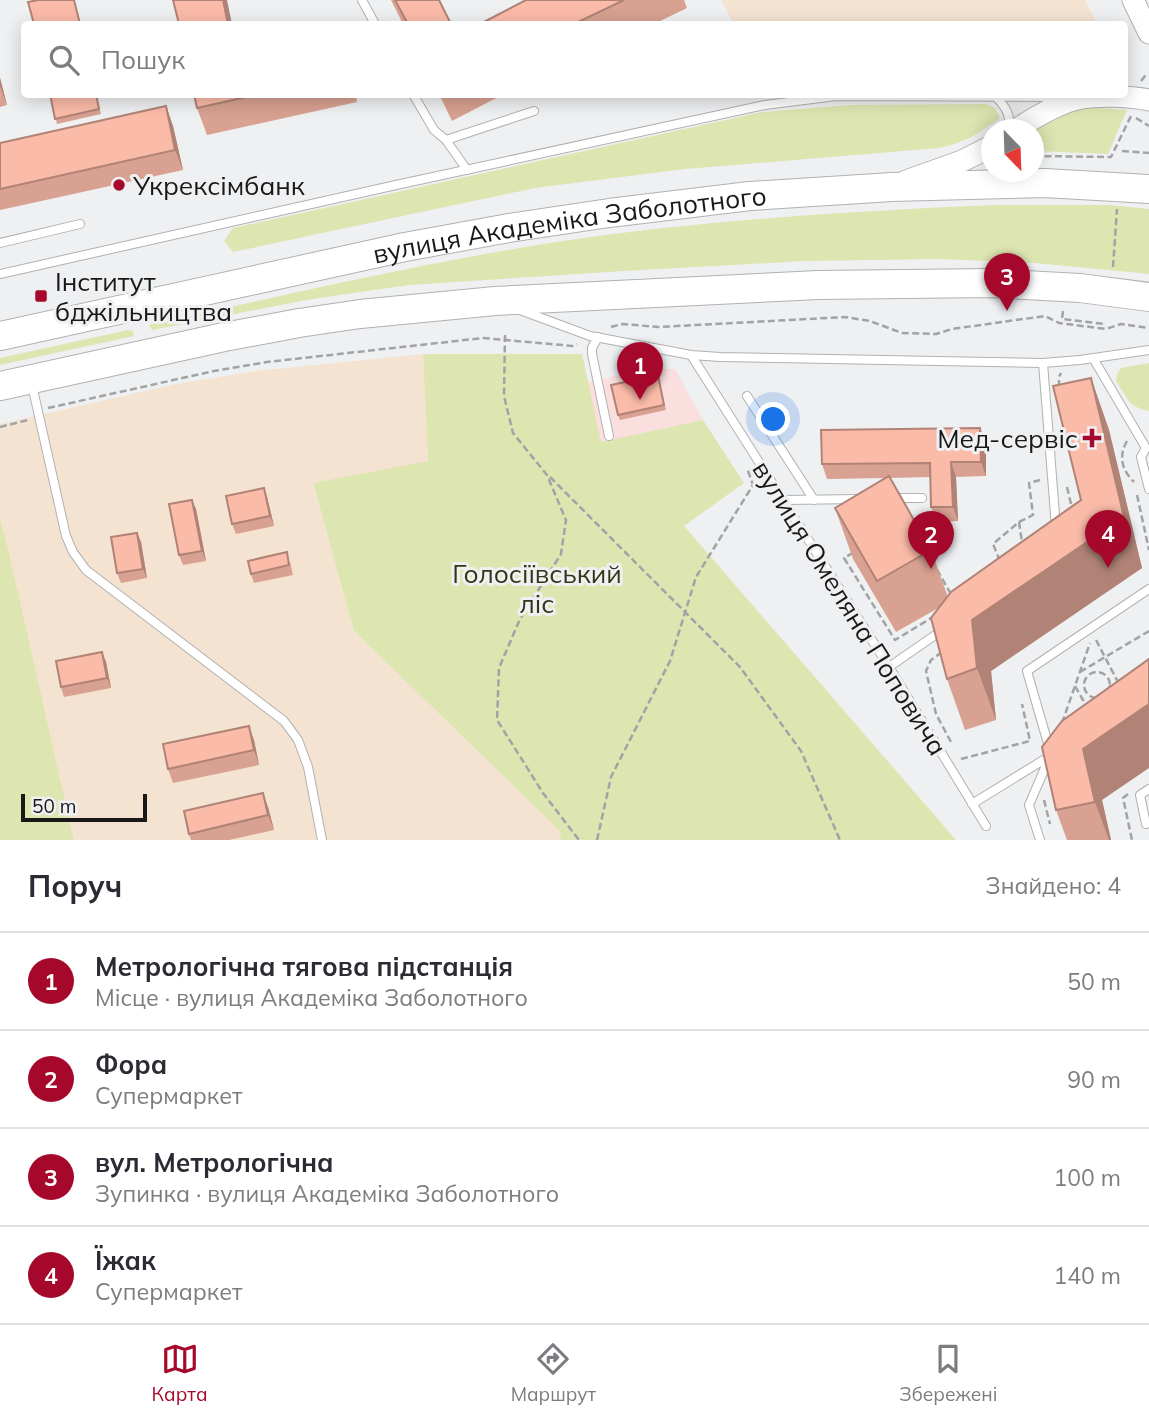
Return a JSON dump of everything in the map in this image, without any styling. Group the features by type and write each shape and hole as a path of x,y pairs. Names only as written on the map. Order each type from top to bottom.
{"highway":[{"name":"вулиця Академіка Заболотного","path":"0,336 405,247 609,213 750,196 892,187 1045,183 1149,189"},
{"path":"0,386 224,337 360,314 495,300 818,285 978,283 1080,288 1149,297"}],"street":[{"path":"1133,0 1148,26"},
{"path":"1128,97 1149,100"},
{"path":"1033,119 1080,98"},
{"path":"892,187 962,162 981,152"}],"lane":[{"path":"362,0 373,21"},
{"path":"415,98 434,130 446,140 467,170"},
{"path":"0,274 765,105 820,98"},
{"path":"997,98 1004,105 1009,119"},
{"path":"446,140 534,111"},
{"path":"0,243 80,224"},
{"path":"495,300 594,337 691,355 1043,363 1149,350"},
{"path":"594,337 592,354 609,436"},
{"name":"вулиця Омеляна Поповича","path":"691,355 889,667 986,826"},
{"path":"1093,358 1147,450"},
{"path":"1043,363 1056,533"},
{"path":"30,379 66,536 79,560 86,570 284,721 298,740 308,767 323,840"},
{"path":"747,397 814,500"},
{"path":"1147,450 1145,439 1149,434"},
{"path":"1147,450 1141,457 1149,489"},
{"path":"882,498 922,498"},
{"path":"783,500 868,499"},
{"path":"1040,840 1030,805 1052,754 1027,671 1149,589"},
{"path":"889,667 957,619"},
{"path":"972,804 1062,748"},
{"path":"1146,824 1140,795 1149,789"}],"path":[{"path":"1044,156 1111,157 1131,115 1149,126"},
{"path":"1122,150 1149,153"},
{"path":"1113,267 1117,209"},
{"path":"1063,311 1062,318 1105,324"},
{"path":"0,427 26,421 47,408 267,362 483,338 573,346 622,324 659,327 845,317 870,321 902,334 936,334 952,329 1045,316 1059,323 1106,329 1121,324 1149,328"},
{"path":"505,335 504,396 513,433 547,475 740,667 801,751 840,840"},
{"path":"1059,388 1062,372"},
{"path":"1128,438 1121,452 1126,474 1134,481"},
{"path":"597,840 611,777 670,661 696,577 753,485 744,459"},
{"path":"547,475 566,520 561,554 520,619 499,668 497,720 543,793 579,840"},
{"path":"1001,563 993,544 1019,522 1032,515 1028,483 1040,480 1041,490"},
{"path":"1066,486 1072,510"},
{"path":"1137,493 1149,550"},
{"path":"1019,522 1023,549"},
{"path":"911,524 957,603 895,640 844,558 901,526 911,524"},
{"path":"1080,672 1149,631"},
{"path":"1058,733 1093,634 1120,686"},
{"path":"942,652 931,660 926,671 936,714 954,748"},
{"path":"1088,667 1092,673"},
{"path":"1092,673 1108,677 1110,690 1104,696 1092,697 1086,692 1084,683 1092,673"},
{"path":"1108,677 1114,674"},
{"path":"1075,686 1086,707"},
{"path":"1080,695 1086,692"},
{"path":"960,759 1030,741 1021,701"},
{"path":"1044,799 1051,830"}],"shaded area":[{"path":"721,0 1085,0 1096,21 732,21"},
{"path":"423,354 428,462 313,484 354,631 559,830 561,840 74,840 0,519 0,424 176,384 256,371"},
{"path":"647,369 675,369 703,420 600,443 588,382"}],"green space":[{"path":"986,104 995,108 1000,118 981,119 981,130 957,143 939,148 685,169 535,188 233,252 224,241 233,228 762,112 851,105"},
{"path":"1079,110 1127,110 1108,154 1044,151 1044,124"},
{"path":"995,205 1109,205 1149,209 1149,274 1035,263 940,259 805,261 409,285 312,299 152,330 149,325 407,269 563,241 779,217"},
{"path":"133,331 134,336 0,365 0,358"},
{"name":"Голосіївський ліс","path":"423,354 582,354 601,442 703,420 744,483 684,526 956,840 561,840 559,830 354,631 313,483 428,461"},
{"path":"1149,363 1149,411 1130,403 1116,381 1121,368"},
{"path":"0,519 8,549 74,840 0,840"}],"building":[{"path":"74,0 79,21 33,21 28,2"},
{"path":"173,0 223,0 227,21 178,21"},
{"path":"395,0 439,0 450,21 406,21"},
{"path":"526,0 624,0 580,21 486,21"},
{"path":"51,98 97,98 99,109 55,119"},
{"path":"195,98 242,98 197,108"},
{"path":"166,106 175,150 0,189 0,143"},
{"path":"658,375 664,405 618,415 611,385"},
{"path":"1091,378 1124,517 972,620 977,668 947,679 931,618 951,592 1081,500 1053,386"},
{"path":"980,428 981,462 951,462 953,507 931,507 930,463 822,464 821,430"},
{"path":"889,476 931,550 877,581 835,508"},
{"path":"264,488 270,516 232,524 226,496"},
{"path":"192,500 202,551 179,555 169,504"},
{"path":"137,533 143,569 117,573 111,537"},
{"path":"287,552 289,565 251,574 248,561"},
{"path":"102,652 107,678 61,687 56,661"},
{"path":"1149,659 1149,704 1083,749 1095,802 1056,810 1042,747 1062,721"},
{"path":"249,726 254,750 168,769 163,744"},
{"path":"263,793 268,815 189,834 184,811"}],"place":[{"name":"Укрексімбанк","path":"119,185"},
{"name":"Інститут бджільництва","path":"41,296"},
{"name":"вул. Метрологічна","path":"1007,311"},
{"name":"Метрологічна тягова підстанція","path":"640,400"},
{"name":"Мед-сервіс","path":"1092,438"},
{"name":"Їжак","path":"1108,568"},
{"name":"Фора","path":"931,569"}]}
